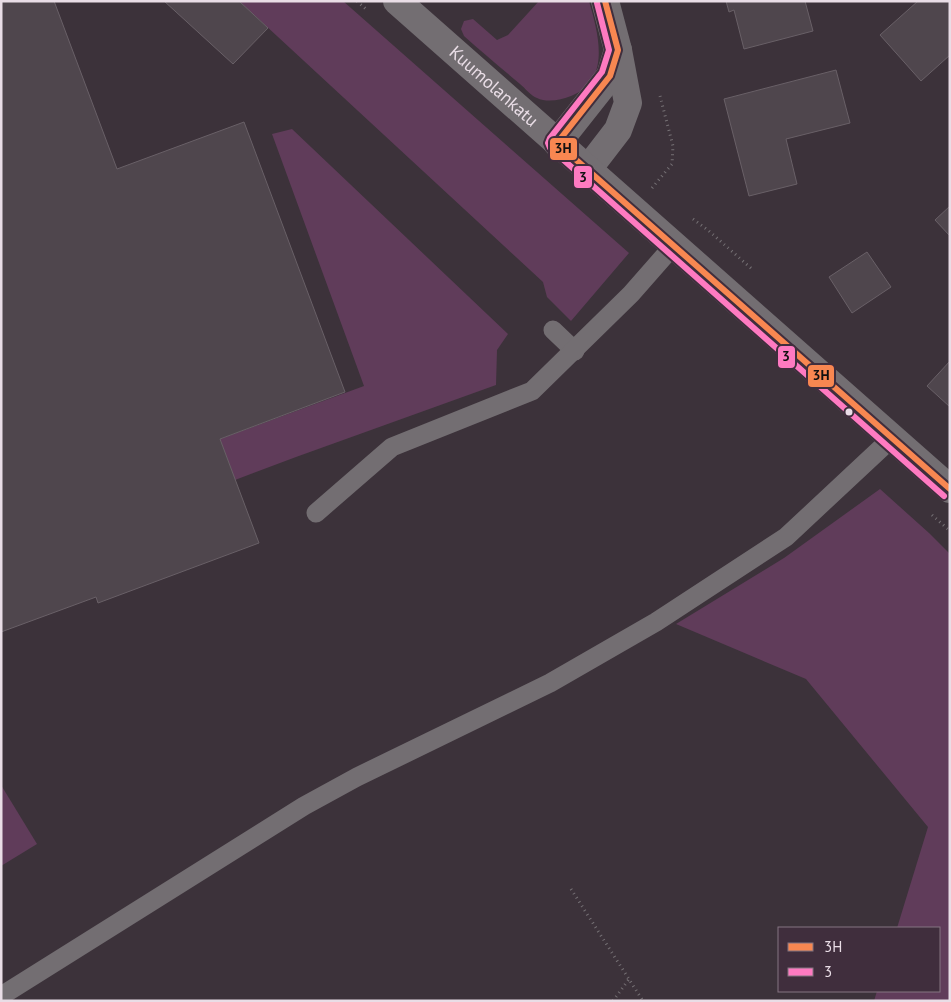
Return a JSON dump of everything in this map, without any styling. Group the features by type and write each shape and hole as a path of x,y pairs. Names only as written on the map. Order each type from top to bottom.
{"street":[{"name":"Kuumolankatu","path":"397,1 950,489"},
{"path":"588,169 618,130 628,103 618,50 605,1"},
{"path":"557,143 610,76 618,50"}],"lane":[{"path":"316,513 392,447 532,392 631,294 674,245"},
{"path":"553,330 575,350"},
{"path":"1,996 304,806 357,777 550,683 656,622 786,537 892,438"}],"path":[{"path":"658,92 673,146 672,164 652,189 659,194"},
{"path":"687,215 709,231 753,270"},
{"path":"571,889 643,1001"},
{"path":"613,1001 630,979"}],"shaded area":[{"path":"239,1 343,1 629,253 571,321 547,297 543,282"},
{"path":"539,1 589,1 596,27 599,54 597,67 592,79 584,89 558,100 541,100 533,96 464,36 461,29 464,21 473,19 497,40 508,35"},
{"path":"292,129 508,334 497,350 496,385 235,480 220,439 364,386 272,134"},
{"path":"880,489 950,554 950,1001 874,1001 877,992 941,992 941,927 897,927 928,827 806,679 676,624 784,558"},
{"path":"1,785 37,844 1,866"}],"building":[{"path":"1,1 54,1 117,169 244,122 345,392 220,439 259,543 98,603 96,597 1,632"},
{"path":"164,1 239,1 268,28 233,64"},
{"path":"726,1 805,1 813,31 744,49 734,10 729,12"},
{"path":"918,1 950,1 950,55 921,81 880,35"},
{"path":"836,70 850,123 786,139 797,184 749,196 724,99"},
{"path":"950,206 950,236 935,220"},
{"path":"867,252 891,287 852,313 829,277"},
{"path":"950,361 950,407 927,386"}],"transit line":[{"name":"3H","path":"605,1 618,50 610,76 557,143 950,489"},
{"name":"3","path":"597,3 609,50 602,72 550,138 548,143 550,148 944,496"}]}
